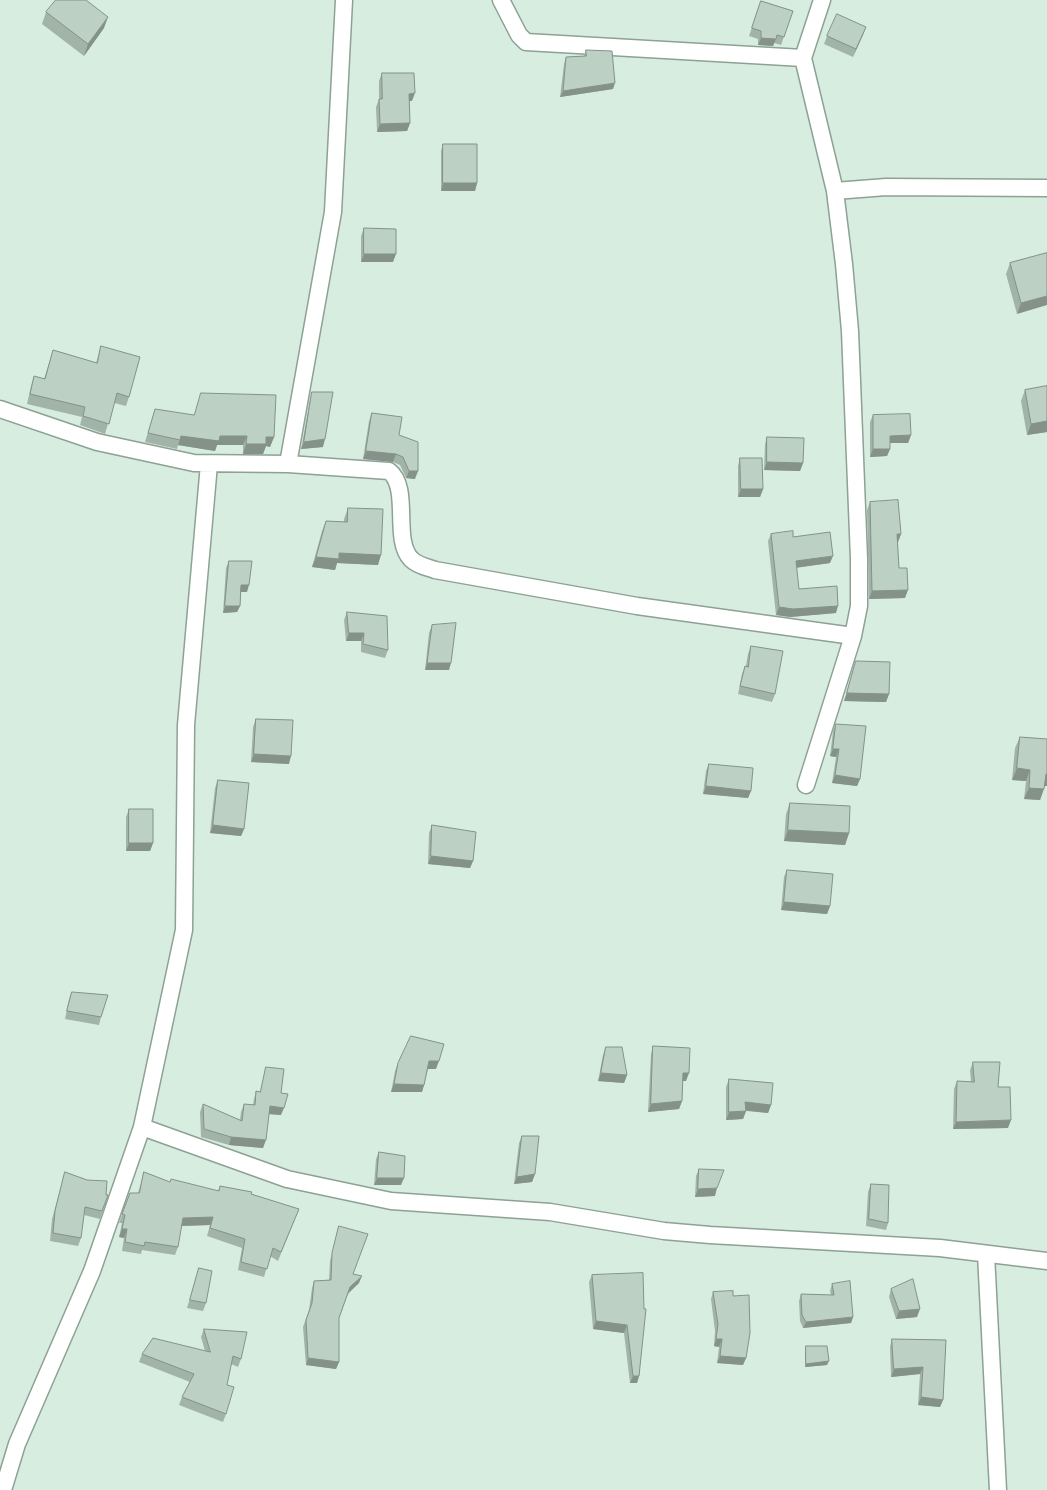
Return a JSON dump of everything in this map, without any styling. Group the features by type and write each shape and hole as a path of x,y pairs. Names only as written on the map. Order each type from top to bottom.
{"street":[{"path":"288,464 333,212 344,0"},
{"path":"501,0 519,36 526,42 803,58"},
{"path":"806,785 853,636 859,606 859,559 850,331 844,264 835,191 803,58 822,0"},
{"path":"835,191 886,187 1047,188"},
{"path":"0,409 97,442 209,464 288,464 389,471 398,482 408,554 419,565 638,606 853,636"},
{"path":"3,1490 17,1444 92,1271 142,1127 184,930 186,725 209,464"},
{"path":"142,1127 287,1179 391,1201 550,1212 664,1231 940,1248 1047,1261"},
{"path":"986,1254 998,1490"}],"building":[{"path":"56,0 86,0 108,17 88,44 46,12"},
{"path":"761,1 793,11 784,37 777,35 776,39 761,38 761,31 752,28"},
{"path":"837,14 866,27 856,49 827,36"},
{"path":"586,50 612,51 615,83 563,91 566,57 586,56"},
{"path":"382,73 414,73 415,93 409,94 410,123 380,124 379,99 382,99"},
{"path":"443,144 477,144 477,183 443,183"},
{"path":"364,228 396,229 396,254 364,254"},
{"path":"1047,253 1047,296 1021,303 1010,263"},
{"path":"101,346 140,357 129,397 117,393 109,424 83,416 85,407 30,394 34,376 45,379 53,350 97,363"},
{"path":"1047,386 1047,421 1031,424 1025,390"},
{"path":"312,392 333,392 325,439 304,442"},
{"path":"201,393 276,395 274,437 266,437 266,444 246,444 247,436 220,436 219,441 181,436 180,440 148,433 155,409 194,415"},
{"path":"372,413 402,417 399,435 418,442 418,471 409,471 403,457 396,454 366,451"},
{"path":"910,414 911,435 890,436 890,449 873,449 873,415"},
{"path":"767,437 804,438 803,463 767,462"},
{"path":"740,458 762,458 763,489 741,489"},
{"path":"898,500 901,534 897,534 899,568 907,568 908,590 872,591 870,502"},
{"path":"348,508 383,509 381,555 339,553 339,559 316,557 326,521 347,522"},
{"path":"793,531 793,537 830,532 833,556 796,561 799,589 837,586 838,606 793,609 779,607 771,534"},
{"path":"229,561 252,561 249,585 241,585 240,606 225,606"},
{"path":"347,612 387,616 388,650 363,644 364,633 349,633"},
{"path":"456,623 451,663 427,663 432,625"},
{"path":"751,646 783,651 775,694 740,686 745,666 748,667"},
{"path":"856,661 890,662 889,694 847,693"},
{"path":"256,719 293,720 291,756 254,754"},
{"path":"836,724 866,726 860,779 835,775 839,749 833,749"},
{"path":"1020,737 1047,739 1047,774 1044,789 1029,788 1030,770 1017,768"},
{"path":"709,764 753,768 751,791 706,786"},
{"path":"218,780 249,783 244,829 213,825"},
{"path":"790,803 850,806 849,833 788,830"},
{"path":"129,809 153,809 153,843 129,843"},
{"path":"432,825 476,832 473,861 431,856"},
{"path":"787,870 833,874 830,906 784,902"},
{"path":"72,992 108,995 101,1017 67,1011"},
{"path":"411,1036 444,1044 439,1061 429,1061 424,1085 394,1084 398,1063"},
{"path":"653,1046 690,1048 689,1073 683,1073 682,1101 651,1104"},
{"path":"606,1047 622,1047 627,1075 601,1073"},
{"path":"973,1062 1000,1062 998,1087 1010,1087 1011,1120 956,1122 957,1081 974,1082"},
{"path":"266,1067 284,1069 281,1093 288,1094 284,1108 270,1106 266,1140 231,1137 204,1129 203,1104 242,1121 244,1104 255,1105 256,1091 260,1092"},
{"path":"729,1079 773,1083 771,1105 745,1102 746,1111 729,1112"},
{"path":"522,1136 539,1136 535,1174 517,1177"},
{"path":"379,1152 405,1156 404,1178 377,1178"},
{"path":"699,1169 724,1170 717,1188 698,1189"},
{"path":"65,1172 87,1180 107,1181 106,1195 108,1195 102,1211 85,1207 81,1238 53,1233 55,1211"},
{"path":"144,1172 170,1182 171,1179 219,1191 220,1186 252,1192 251,1194 299,1209 281,1252 273,1248 267,1269 241,1262 245,1239 210,1228 213,1217 183,1218 178,1247 145,1242 144,1246 125,1242 127,1229 122,1229 125,1215 122,1214 130,1193 139,1193"},
{"path":"871,1184 889,1185 888,1223 869,1219"},
{"path":"339,1226 368,1234 353,1274 362,1276 350,1287 339,1318 339,1362 308,1358 306,1320 312,1303 314,1281 331,1280 332,1253"},
{"path":"199,1268 212,1271 206,1303 190,1300"},
{"path":"643,1273 644,1309 646,1309 639,1376 633,1376 627,1325 596,1321 592,1275"},
{"path":"913,1279 920,1309 899,1311 891,1289"},
{"path":"850,1281 853,1317 806,1322 802,1315 801,1294 834,1295 832,1284"},
{"path":"733,1291 733,1296 749,1295 750,1333 746,1358 720,1356 722,1339 716,1339 718,1324 713,1292"},
{"path":"204,1329 247,1332 241,1359 233,1356 227,1385 234,1387 226,1414 182,1397 194,1374 142,1354 153,1338 210,1352"},
{"path":"892,1339 946,1340 943,1400 921,1397 923,1367 894,1369"},
{"path":"806,1346 827,1346 829,1361 806,1364"}]}
